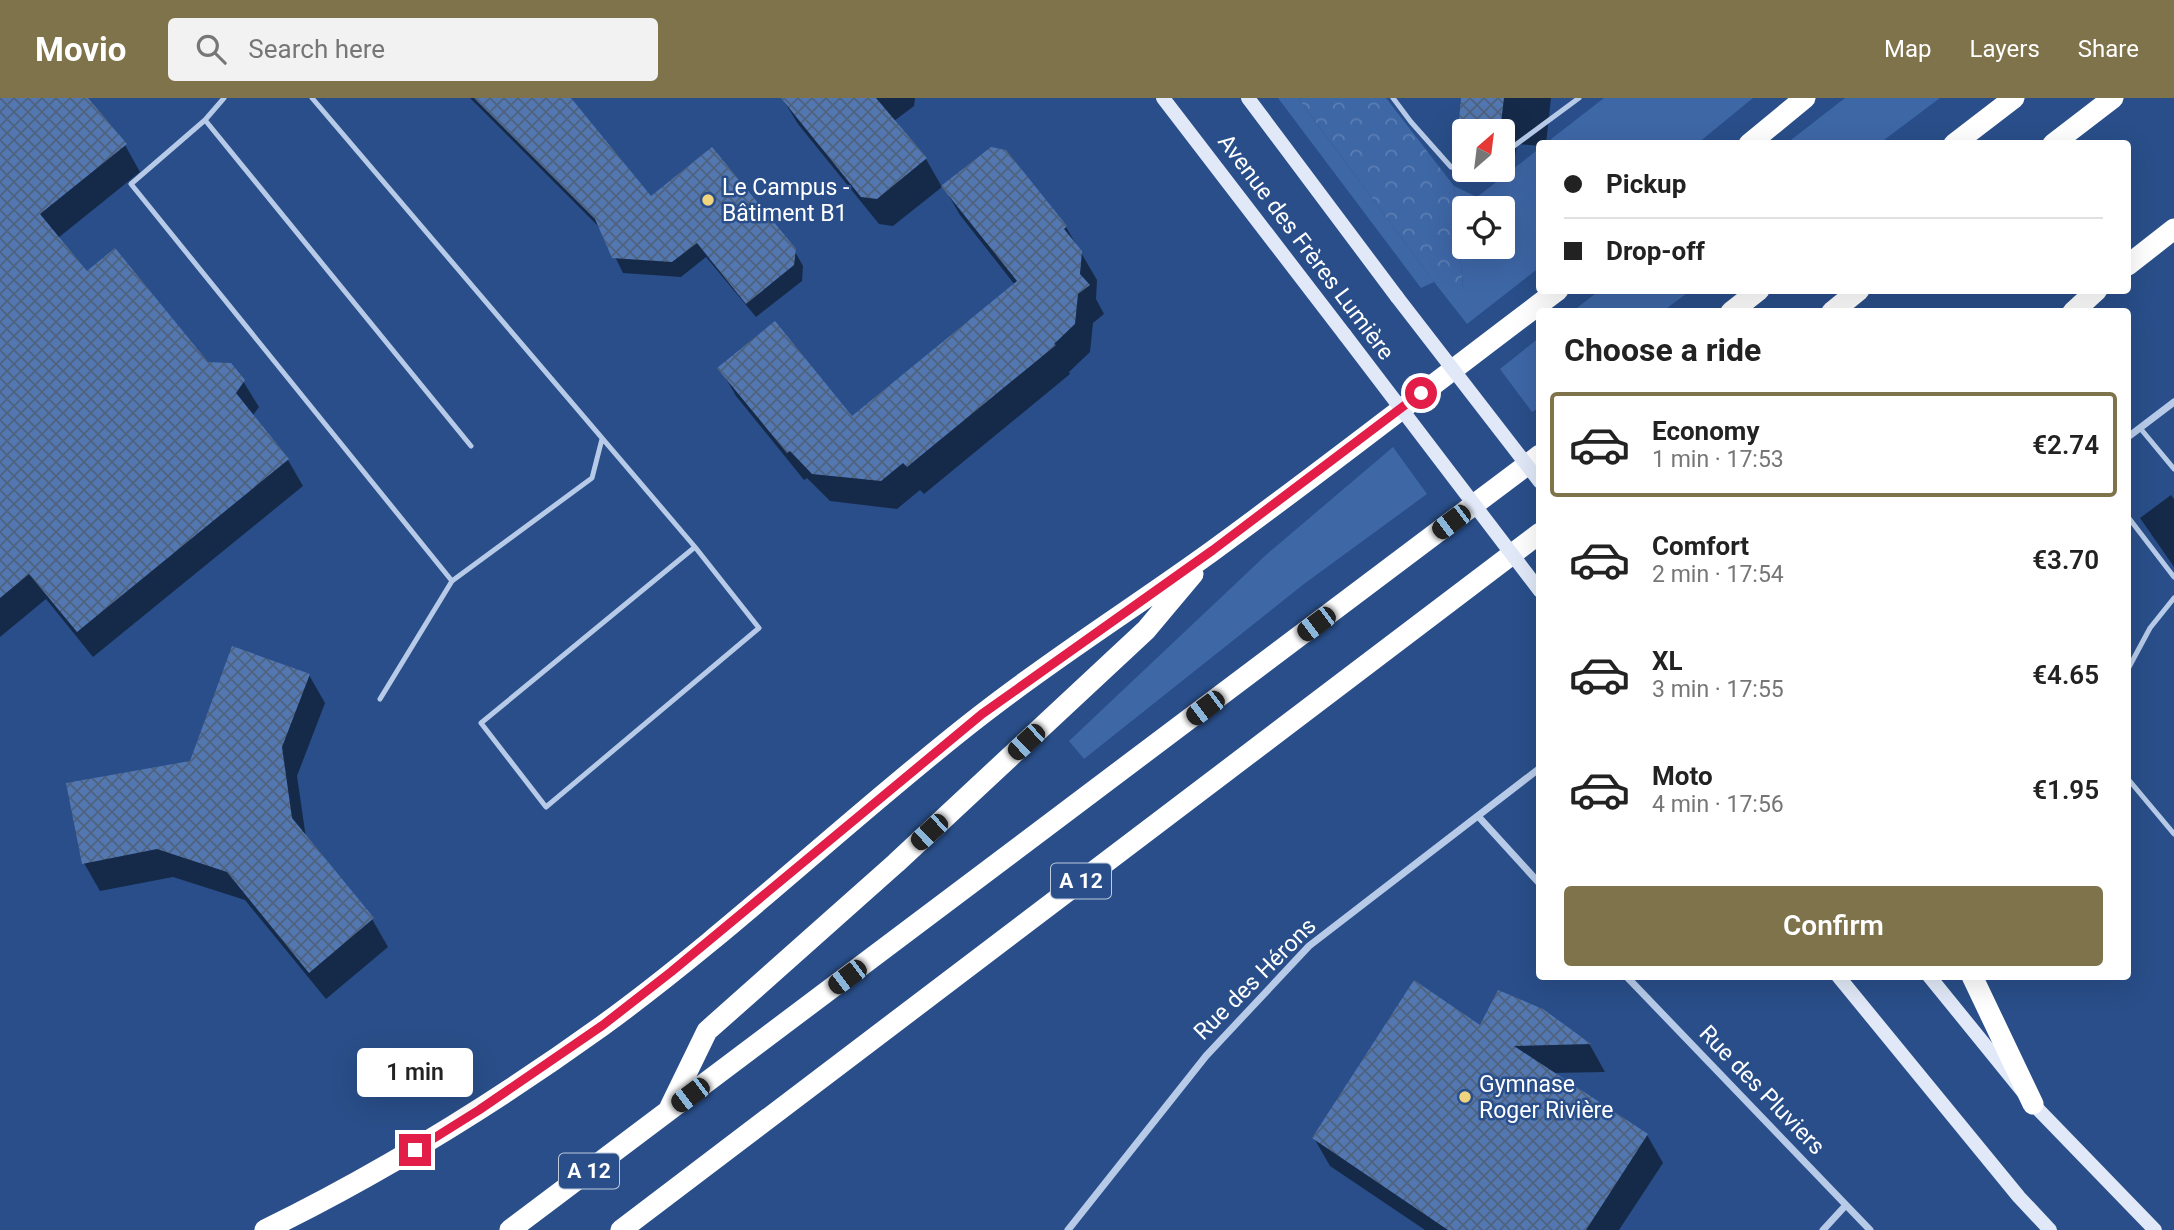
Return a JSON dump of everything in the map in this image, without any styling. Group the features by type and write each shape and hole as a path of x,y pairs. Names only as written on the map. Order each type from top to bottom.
{"highway":[{"path":"1754,140 1805,98"},
{"path":"1959,140 2014,98"},
{"path":"2058,140 2113,98"},
{"path":"2131,263 2174,229"},
{"path":"265,1230 322,1202 415,1150 479,1110 603,1025 671,972 982,714 1213,550 1553,294"},
{"path":"1736,308 1754,294"},
{"path":"1837,308 1854,294"},
{"path":"2078,308 2093,294"},
{"name":"A 12","path":"510,1230 1536,458"},
{"name":"A 12","path":"621,1230 1536,536"},
{"path":"668,1112 707,1031 896,863 1146,630 1213,550"},
{"path":"1974,980 2033,1104"}],"main road":[{"name":"Avenue des Frères Lumière","path":"1163,98 1536,587"},
{"name":"Avenue des Frères Lumière","path":"1248,98 1536,477"},
{"path":"1841,980 2050,1230"},
{"path":"1932,980 2033,1104 2155,1230"}],"street":[{"path":"2131,435 2174,402"},
{"name":"Rue des Hérons","path":"1068,1230 1206,1056 1308,946 1536,771"},
{"path":"1478,817 1536,880"},
{"name":"Rue des Pluviers","path":"1630,980 1870,1230"},
{"path":"1823,1230 1846,1205"}],"lane":[{"path":"224,98 205,120 131,184 452,582"},
{"path":"312,98 695,547 759,628 547,807 481,723 695,547"},
{"path":"1393,98 1410,122 1452,167"},
{"path":"1516,144 1579,98"},
{"path":"205,120 471,446"},
{"path":"2140,428 2174,469"},
{"path":"380,699 452,582 592,478 602,439"},
{"path":"2131,521 2174,577"},
{"path":"2131,663 2150,628 2174,598"},
{"path":"2131,783 2174,834"}],"green space":[{"path":"1278,98 1298,98 1434,282 1421,288"},
{"path":"1298,98 1386,98 1454,186 1452,259 1460,259 1463,288 1434,282"},
{"path":"1604,98 1753,98 1702,140 1550,140"},
{"path":"1845,98 1940,98 1884,140 1791,140"},
{"path":"1536,151 1536,270 1467,324 1434,282 1463,287 1461,259 1515,259 1515,196 1478,196 1496,182 1516,182 1516,167"},
{"path":"1454,186 1475,196 1455,196"},
{"path":"1595,294 1686,294 1667,308 1577,308"},
{"path":"1536,340 1536,410 1532,412 1500,369"},
{"path":"1393,447 1427,494 1304,584 1084,759 1069,741 1267,554"}],"building":[{"path":"0,98 88,98 127,144 40,214 87,271 115,248 208,362 231,363 245,380 236,393 289,459 77,632 29,574 0,598"},
{"name":"Le Campus - Bâtiment B1","path":"474,98 571,98 651,196 712,147 796,249 794,265 746,304 697,243 672,262 612,258 595,219"},
{"path":"781,98 876,98 927,158 877,199 861,197"},
{"path":"1461,98 1504,98 1501,119 1459,119"},
{"path":"991,147 1006,150 1067,226 1064,229 1082,251 1080,274 1090,285 1078,294 1075,324 1054,344 1056,345 907,467 903,463 881,481 812,474 790,451 787,453 717,368 775,321 852,416 1017,281 941,186"},
{"path":"232,646 310,674 282,747 292,818 374,918 309,973 227,872 157,849 82,864 66,783 190,761"},
{"name":"Gymnase Roger Rivière","path":"1414,980 1480,1025 1498,990 1543,1009 1591,1044 1514,1046 1648,1134 1586,1230 1448,1230 1312,1138"}],"place":[{"name":"Le Campus - Bâtiment B1","path":"708,200"},
{"name":"Gymnase Roger Rivière","path":"1465,1097"}],"route":[{"path":"415,1150 479,1110 603,1025 671,972 982,714 1213,550 1421,393"}]}
